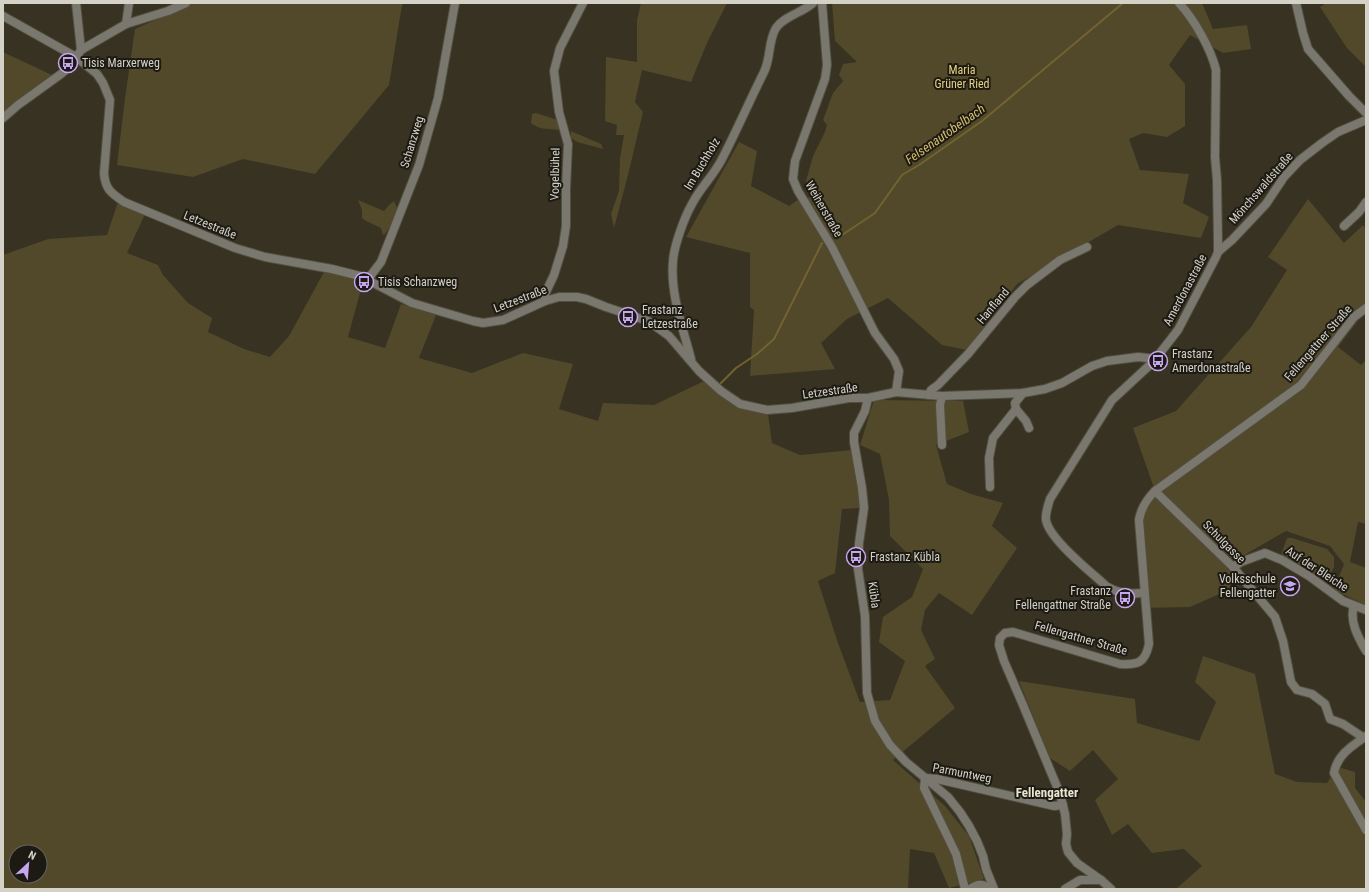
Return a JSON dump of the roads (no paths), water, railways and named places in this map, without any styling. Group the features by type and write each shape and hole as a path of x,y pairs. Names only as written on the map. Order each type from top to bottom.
{"street":[{"path":"76,3 81,50"},
{"path":"126,24 129,3"},
{"path":"3,118 18,105 61,74 70,66 81,50 126,24 168,11 186,3"},
{"name":"Schanzweg","path":"368,279 381,262 419,164 438,98 455,3"},
{"name":"Vogelbühel","path":"545,301 545,294 554,275 563,246 566,226 568,144 559,112 554,71 560,48 583,3"},
{"name":"Im Buchholz","path":"692,362 676,301 673,280 672,261 677,242 692,204 722,159 747,105 767,67 773,35 776,29 779,24 787,18 807,8 813,3"},
{"name":"Weiherstraße","path":"822,3 827,65 826,79 795,160 793,179 798,191 832,247 875,333 894,359 899,371 896,392"},
{"name":"Amerdonastraße","path":"1144,593 1120,593 1106,586 1054,537 1046,521 1046,509 1050,499 1105,409 1112,400 1153,362 1181,326 1218,252 1217,180 1215,157 1216,70 1214,60 1201,36 1179,3"},
{"path":"1296,3 1308,49 1340,87 1366,113"},
{"name":"Letzestraße","path":"3,16 76,57 97,74 110,100 104,178 107,187 124,202 234,248 265,257 332,269 368,279 392,294 412,303 473,321 483,323 503,320 545,301 559,298 577,296 586,298 606,307 648,321 669,336 699,371 721,391 740,404 767,410 792,408 849,398 868,398 896,392 942,396 1023,392 1045,389 1062,383 1092,366 1107,361 1138,356 1148,358 1153,362"},
{"name":"Mönchswaldstraße","path":"1218,252 1232,240 1266,204 1284,177 1300,160 1338,132 1366,120"},
{"path":"1344,226 1359,212 1366,202"},
{"name":"Hanfland","path":"929,395 931,390 938,385 968,354 1015,297 1043,272 1058,262 1087,247"},
{"name":"Fellengattner Straße","path":"1063,805 1047,761 1004,662 999,645 1000,638 1005,634 1013,632 1120,664 1132,665 1140,662 1145,656 1149,644 1139,520 1141,510 1146,499 1301,384 1354,317 1366,308"},
{"path":"1023,392 1015,403 1016,409 1029,428"},
{"path":"942,396 940,404 942,445"},
{"name":"Kübla","path":"868,398 868,404 854,432 854,442 864,508 859,543 858,569 865,616 867,693 875,721 890,745 906,762 948,797 960,812 977,841 993,889"},
{"path":"990,487 989,458 993,438 1016,409"},
{"name":"Schulgasse","path":"1155,491 1233,567 1275,617 1283,641 1291,682 1297,690 1312,694 1319,698 1326,704 1330,719 1343,724 1365,737"},
{"name":"Auf der Bleiche","path":"1233,567 1241,562 1265,553 1282,560 1310,576 1343,601 1366,610"},
{"path":"1354,606 1351,614 1354,627 1366,651"},
{"path":"1365,737 1340,757 1335,765 1334,773 1366,830"},
{"name":"Parmuntweg","path":"965,889 956,854 924,788 925,778 937,779 1054,806 1063,805"},
{"path":"1063,805 1068,834 1066,844 1068,852 1077,863 1111,889"},
{"path":"1065,889 1080,880 1101,880"},
{"path":"970,889 978,884 984,884 993,889"}],"waterway":[{"name":"Felsenautobelbach","path":"839,237 875,213 902,175 919,165 982,121 1123,3"},
{"name":"Felsenautobelbach","path":"719,385 736,368 757,354 774,339 822,243"}],"place":[{"name":"Tisis Marxerweg","path":"68,63"},
{"name":"Tisis Schanzweg","path":"364,282"},
{"name":"Frastanz Letzestraße","path":"628,317"},
{"name":"Frastanz Amerdonastraße","path":"1158,361"},
{"name":"Frastanz Kübla","path":"856,557"},
{"name":"Volksschule Fellengatter","path":"1290,586"},
{"name":"Frastanz Fellengattner Straße","path":"1125,598"}],"district":[{"name":"Fellengatter","path":"1047,792"}],"park label":[{"name":"Maria Grüner Ried","path":"962,77"}]}
